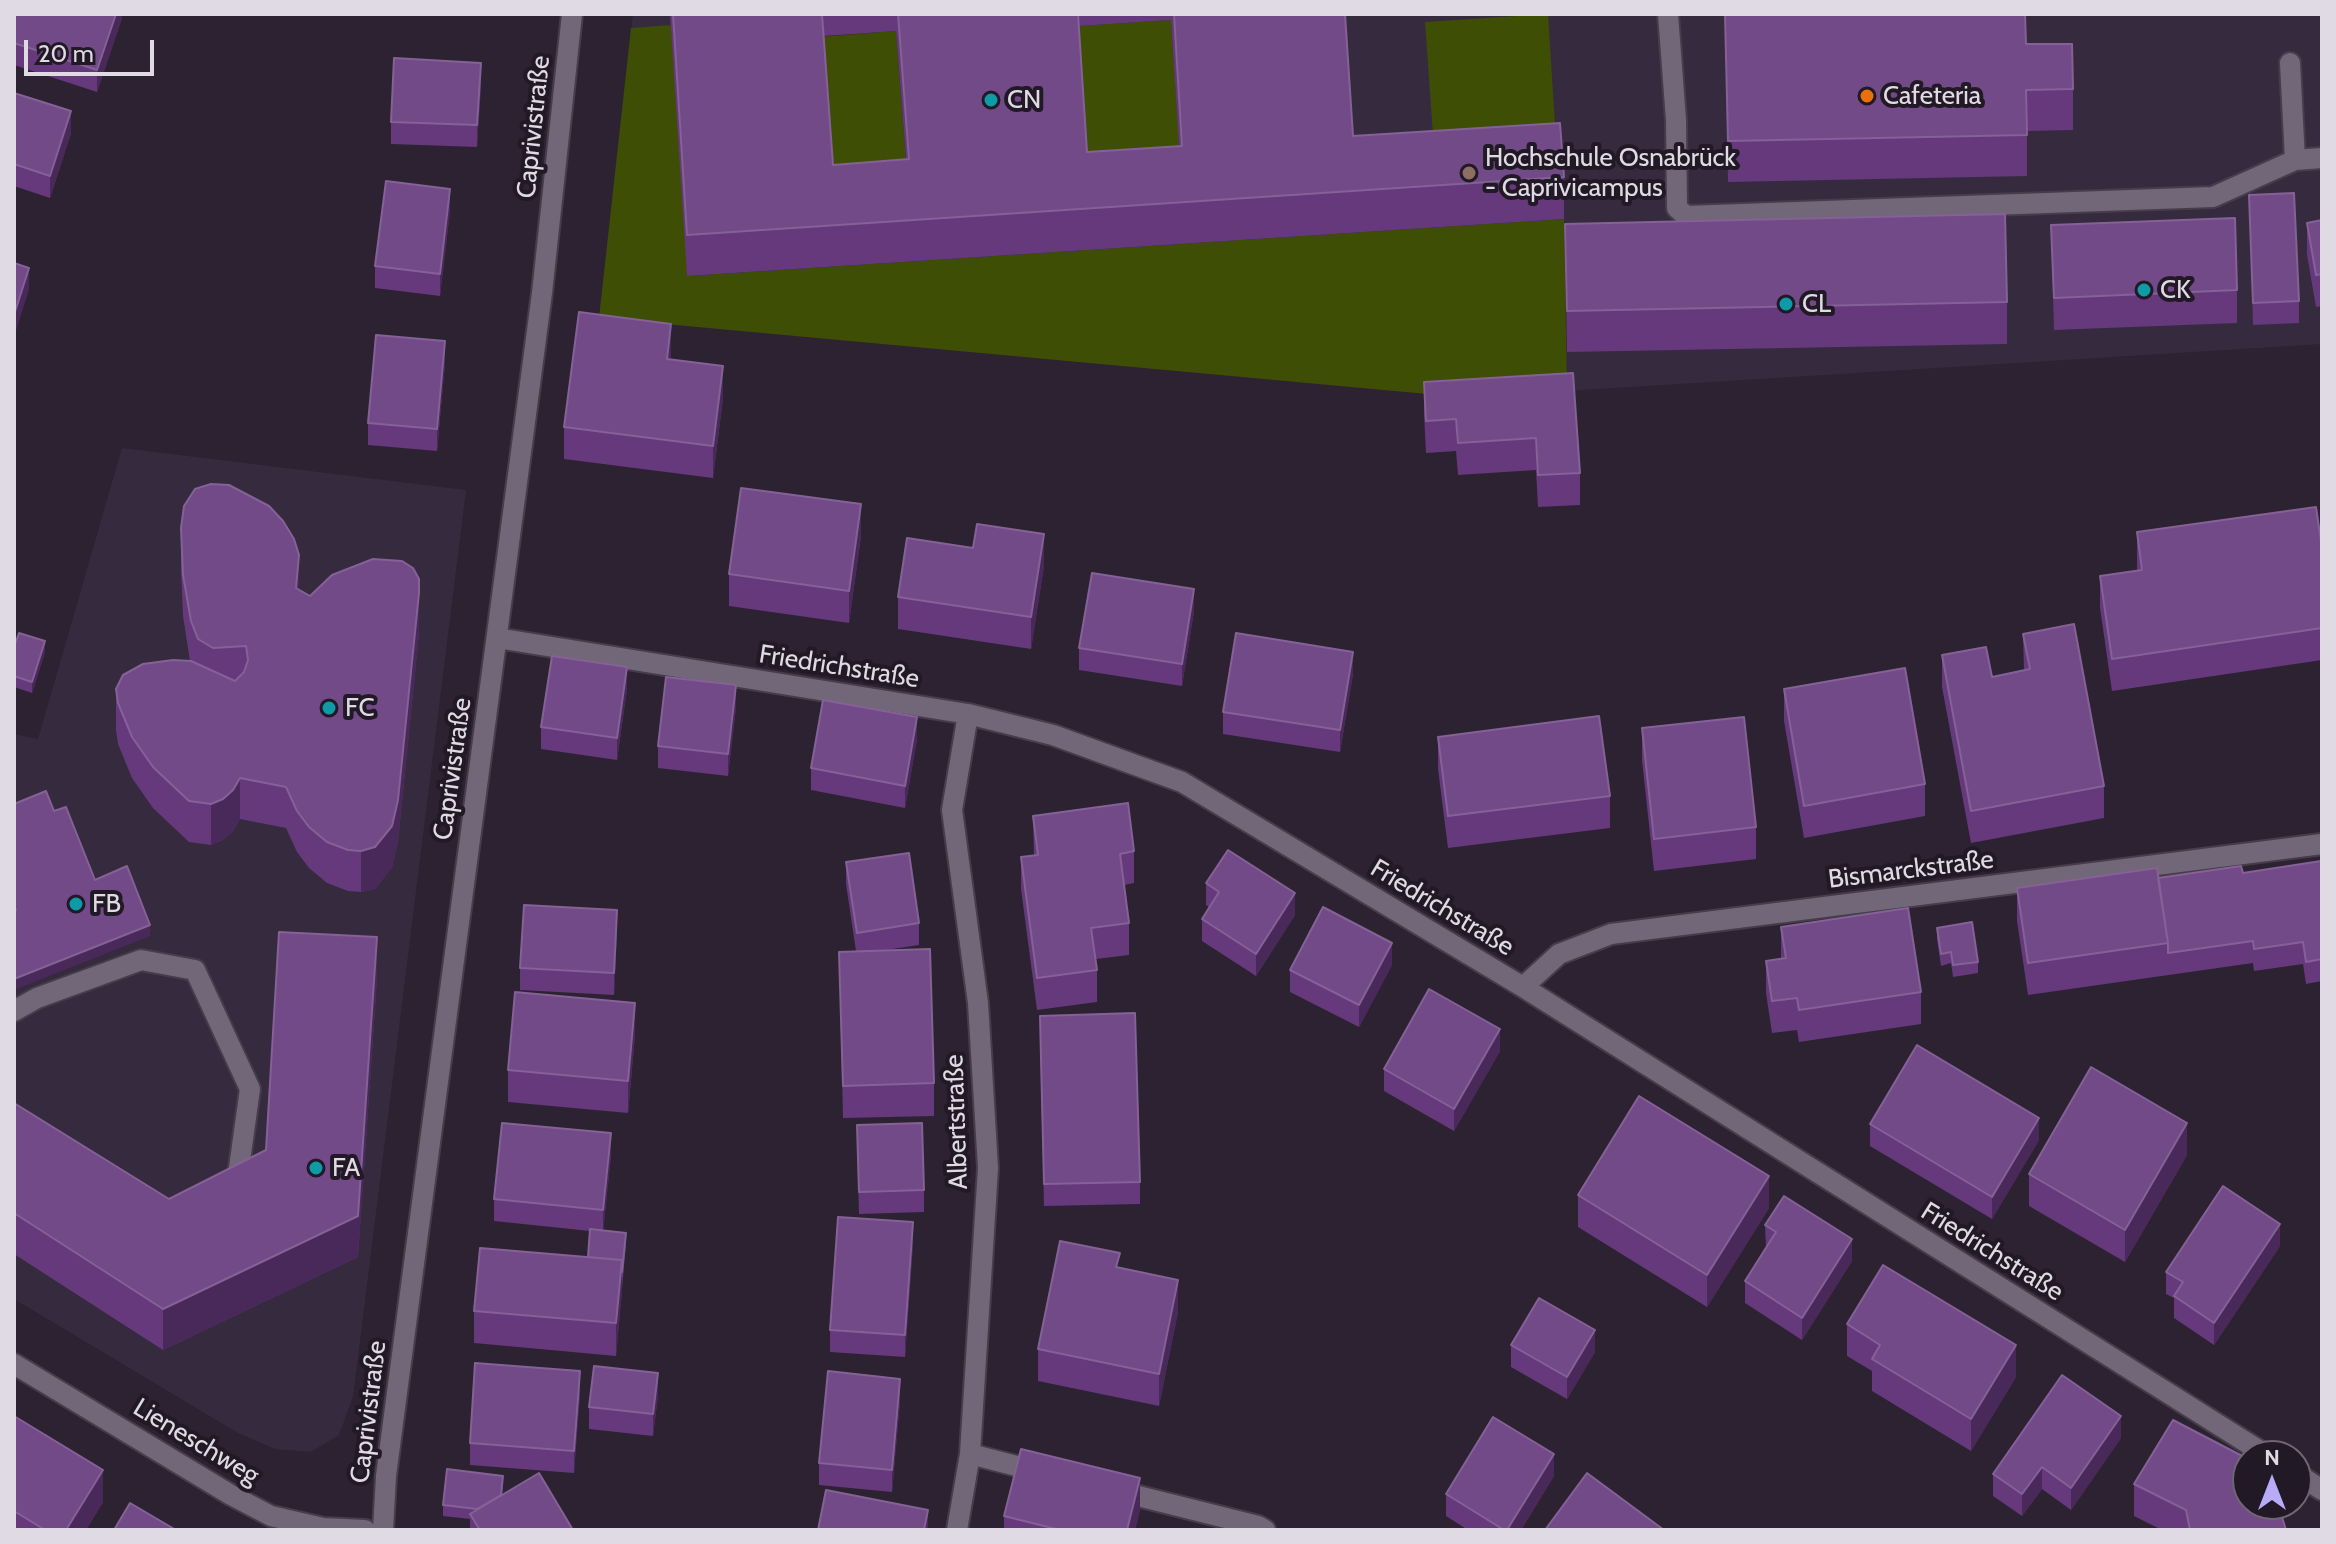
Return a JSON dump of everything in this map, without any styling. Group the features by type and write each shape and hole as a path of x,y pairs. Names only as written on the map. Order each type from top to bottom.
{"street":[{"name":"Caprivistraße","path":"383,1530 386,1476 546,264 572,14"},
{"path":"1668,14 1676,120 1677,208 1686,216 2213,197 2295,160 2322,158"},
{"path":"2290,63 2295,160"},
{"name":"Friedrichstraße","path":"497,638 968,714 1053,735 1182,782 1523,987 2243,1440"},
{"name":"Albertstraße","path":"957,1530 970,1454 988,1168 978,1003 952,810 968,714"},
{"name":"Bismarckstraße","path":"1523,987 1559,954 1611,934 2322,844"},
{"path":"14,1011 37,998 141,960 195,970 250,1089 237,1182 211,1193"},
{"name":"Lieneschweg","path":"14,1364 271,1516 323,1528 365,1530"},
{"path":"970,1454 1061,1477"},
{"path":"1091,1485 1265,1530"}],"shaded area":[{"name":"Hochschule Osnabrück - Caprivicampus","path":"633,14 2322,14 2322,344 1567,391 599,318"},
{"path":"122,448 466,490 353,1397 339,1435 311,1452 275,1449 238,1433 14,1299 14,734 38,739"}],"green space":[{"path":"1548,14 1556,140 1434,149 1425,22"},
{"path":"1171,20 1182,187 1087,193 1076,26"},
{"path":"671,25 688,276 1564,219 1567,391 1438,395 599,318 631,28"},
{"path":"896,31 909,200 833,206 820,37"}],"building":[{"path":"14,14 116,14 97,70 14,43"},
{"name":"CN","path":"673,14 822,14 833,165 909,159 898,14 1078,14 1087,152 1182,146 1174,14 1345,14 1353,136 1560,123 1564,177 687,235"},
{"path":"1725,14 2025,14 2026,44 2072,44 2073,89 2026,90 2027,135 1728,141"},
{"path":"394,58 481,63 477,125 391,122"},
{"path":"14,93 71,111 50,176 14,164"},
{"path":"386,181 450,189 440,274 375,266"},
{"path":"2294,193 2299,301 2253,303 2249,195"},
{"path":"2005,214 2007,302 1567,311 1565,224"},
{"path":"2235,218 2237,290 2054,298 2051,225"},
{"path":"2322,220 2322,274 2316,275 2307,223"},
{"path":"14,263 29,268 14,315"},
{"path":"579,312 671,324 667,359 723,366 713,446 564,427"},
{"path":"376,335 445,341 437,429 368,423"},
{"path":"1573,373 1580,473 1538,475 1536,438 1458,443 1456,419 1426,421 1424,382"},
{"name":"FC","path":"211,484 229,485 269,506 283,521 299,555 296,588 310,596 332,575 373,559 402,561 413,568 419,579 398,800 392,826 375,847 361,851 348,850 327,842 309,827 297,811 286,787 240,778 223,799 211,804 189,801 153,767 132,737 118,703 116,689 123,675 143,664 173,660 191,661 235,681 244,672 248,660 246,646 213,648 198,639 191,621 183,575 181,528 184,506 195,489"},
{"path":"741,488 861,504 849,591 729,574"},
{"path":"2316,507 2322,548 2322,628 2112,659 2100,576 2142,570 2137,532"},
{"path":"977,524 1044,534 1031,617 898,597 907,538 973,548"},
{"path":"1092,573 1194,589 1182,664 1079,648"},
{"path":"2074,624 2104,786 1971,811 1942,655 1986,647 1992,677 2030,669 2023,634"},
{"path":"19,633 45,641 32,682 14,676 14,647"},
{"path":"1236,633 1353,652 1340,730 1223,712"},
{"path":"552,656 627,667 617,738 541,727"},
{"path":"1905,668 1925,784 1804,806 1784,689"},
{"path":"666,677 736,685 728,754 658,746"},
{"path":"823,700 917,717 905,786 811,768"},
{"path":"1599,716 1610,796 1448,816 1438,737"},
{"path":"1744,717 1756,827 1654,839 1642,728"},
{"name":"FB","path":"46,791 54,811 66,807 95,880 127,866 150,925 14,979 14,804"},
{"path":"1128,803 1134,851 1120,854 1129,923 1091,928 1097,970 1037,978 1021,857 1038,855 1033,816"},
{"path":"1228,850 1295,893 1256,954 1202,919 1219,892 1206,883"},
{"path":"909,853 919,923 857,933 846,862"},
{"path":"2321,861 2322,959 2306,962 2303,942 2254,949 2253,941 2168,953 2158,878 2241,866 2243,873"},
{"path":"2157,868 2168,943 2028,963 2017,888"},
{"path":"524,905 617,910 614,973 520,968"},
{"path":"1323,907 1392,943 1359,1005 1290,970"},
{"path":"1908,908 1921,992 1799,1010 1797,998 1772,1001 1766,961 1786,958 1781,927"},
{"path":"1972,922 1978,962 1953,965 1951,952 1941,954 1937,928"},
{"name":"FA","path":"279,932 377,937 358,1216 163,1309 14,1213 14,1103 169,1199 266,1150"},
{"path":"930,949 934,1083 843,1086 839,952"},
{"path":"1429,989 1500,1029 1454,1109 1384,1069"},
{"path":"515,992 635,1003 628,1081 508,1070"},
{"path":"1135,1013 1140,1182 1044,1184 1040,1016"},
{"path":"1917,1045 2039,1118 1992,1197 1870,1124"},
{"path":"2091,1067 2187,1123 2125,1230 2029,1174"},
{"path":"1639,1096 1769,1176 1707,1275 1578,1195"},
{"path":"502,1123 611,1133 603,1210 494,1199"},
{"path":"922,1123 924,1190 859,1192 857,1125"},
{"path":"2223,1186 2280,1224 2214,1323 2174,1296 2183,1282 2166,1272"},
{"path":"1784,1196 1852,1239 1802,1318 1745,1281 1776,1232 1765,1225"},
{"path":"838,1217 913,1222 905,1335 830,1330"},
{"path":"590,1229 626,1233 622,1272 622,1260 588,1257"},
{"path":"1060,1241 1120,1253 1116,1267 1178,1280 1159,1374 1038,1349"},
{"path":"480,1248 622,1260 616,1323 474,1311"},
{"path":"1883,1265 2016,1345 1971,1419 1872,1359 1880,1345 1847,1324"},
{"path":"1539,1298 1595,1330 1567,1377 1511,1345"},
{"path":"475,1363 580,1371 574,1451 470,1443"},
{"path":"594,1366 658,1373 653,1414 589,1407"},
{"path":"828,1371 900,1379 892,1470 819,1463"},
{"path":"2062,1375 2121,1416 2071,1488 2042,1467 2022,1494 1993,1474"},
{"path":"14,1416 103,1470 66,1530 45,1530 14,1511"},
{"path":"1493,1417 1554,1454 1507,1530 1446,1494"},
{"path":"2173,1420 2232,1451 2232,1520 2283,1520 2286,1530 2190,1530 2186,1510 2134,1484"},
{"path":"1021,1449 1140,1478 1127,1530 1060,1530 1004,1516"},
{"path":"447,1469 503,1476 501,1495 477,1509 443,1505"},
{"path":"539,1473 573,1530 480,1530 470,1514"},
{"path":"1587,1473 1664,1530 1545,1530"},
{"path":"826,1490 928,1510 924,1530 818,1530"},
{"path":"130,1503 176,1530 114,1530"}],"place":[{"name":"Cafeteria","path":"1867,96"},
{"name":"CN","path":"991,100"},
{"name":"Hochschule Osnabrück - Caprivicampus","path":"1469,173"},
{"name":"CK","path":"2144,290"},
{"name":"CL","path":"1786,304"},
{"name":"FC","path":"329,708"},
{"name":"FB","path":"76,904"},
{"name":"FA","path":"316,1168"}]}
